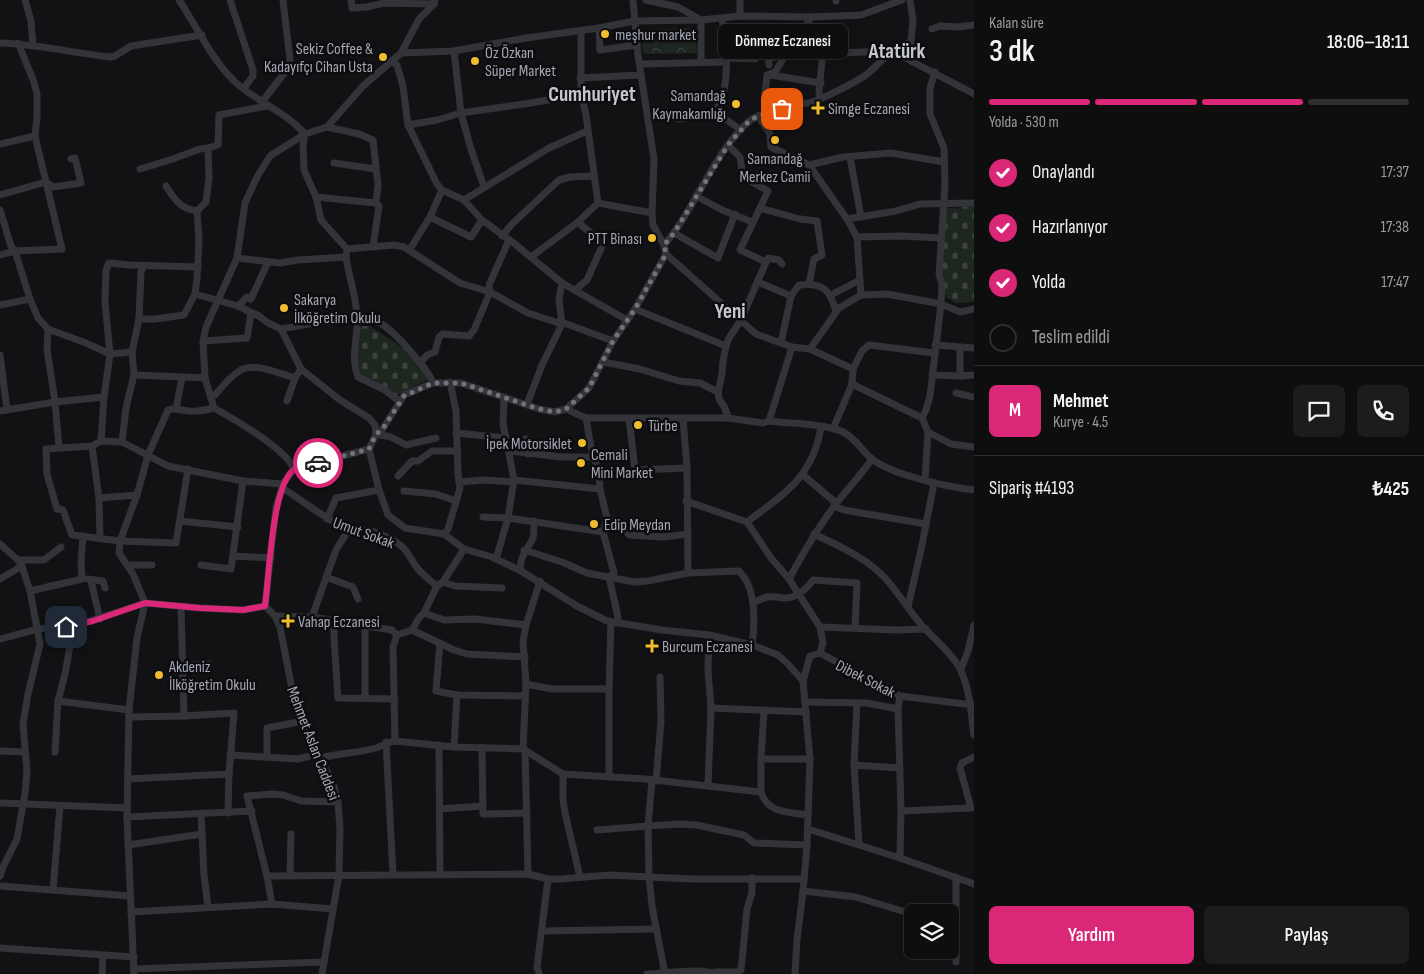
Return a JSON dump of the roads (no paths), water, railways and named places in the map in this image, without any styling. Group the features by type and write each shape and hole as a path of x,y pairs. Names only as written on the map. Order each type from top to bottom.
{"street":[{"path":"24,0 31,21 33,45"},
{"path":"179,0 219,65 264,104 295,122 306,134"},
{"path":"230,0 253,70 253,76 244,88"},
{"path":"140,169 218,145 219,115 264,104 285,72 290,60 283,0"},
{"path":"351,0 352,8 367,7 384,1 434,2"},
{"path":"633,0 636,45 654,160 653,225 664,245 666,254 756,334 792,347 810,349 853,369"},
{"path":"646,0 678,7 701,20"},
{"path":"740,0 740,16"},
{"path":"401,53 454,50 634,21 701,20 740,16 811,17 861,15 902,0"},
{"path":"725,32 764,34 823,50 852,53 892,50 911,42 913,20 910,0"},
{"path":"214,408 205,378 203,341 206,327 237,258 246,203 250,190 260,171 270,156 306,134 327,127 363,86 401,53 418,19 434,2"},
{"path":"811,17 775,72 767,75 762,115 770,134 771,146 809,165 857,237 861,295"},
{"path":"678,119 709,114 714,111 723,96 726,60 725,32 722,18"},
{"path":"701,20 701,62"},
{"path":"932,28 974,25"},
{"path":"599,28 600,50 636,45"},
{"path":"581,31 581,94 586,115 598,204"},
{"path":"764,34 769,65"},
{"path":"0,43 18,43 73,53 116,56 131,46 202,35"},
{"path":"0,255 15,250 62,249 35,136 37,116 34,82 18,43"},
{"path":"454,50 461,112 484,187"},
{"path":"820,98 823,50"},
{"path":"892,50 974,94"},
{"path":"664,245 674,233 728,145 749,121 762,115 820,98 866,75 892,50"},
{"path":"640,64 755,59"},
{"path":"391,61 397,65 403,86 408,125 436,184 442,190 464,200 482,220 562,283 627,320"},
{"path":"922,418 930,396 942,284 939,275 945,184 944,148 930,114 930,88 935,72"},
{"path":"580,78 641,75"},
{"path":"770,75 821,83"},
{"path":"408,125 437,120 461,112 581,94"},
{"path":"714,111 741,130"},
{"path":"327,127 359,134 373,140 378,185 376,202 379,206 373,247"},
{"path":"464,200 549,148 587,131"},
{"path":"306,134 303,144 304,170 316,197 321,220 346,253 358,319 354,348 354,367 358,377 385,390 400,402"},
{"path":"0,144 35,136"},
{"path":"728,145 740,157 743,177 768,191 740,250 766,262"},
{"path":"139,319 184,315 195,294 198,267 197,211 206,202 209,178 208,148"},
{"path":"809,165 832,159 891,152 944,162"},
{"path":"850,157 862,217"},
{"path":"46,182 53,187 81,183 75,158 70,159"},
{"path":"334,163 376,169"},
{"path":"502,236 512,224 559,180 570,177 594,176"},
{"path":"0,195 46,182"},
{"path":"166,186 178,204 189,210 197,211"},
{"path":"410,249 430,217 442,190"},
{"path":"696,196 722,210 752,222"},
{"path":"316,197 376,202"},
{"path":"847,220 920,204 974,203"},
{"path":"598,204 652,213"},
{"path":"531,257 578,222 598,204"},
{"path":"760,208 800,219 817,221 822,255 814,259 809,284"},
{"path":"0,210 30,299 38,318 48,330 86,343 110,354 132,352"},
{"path":"674,233 718,258 735,214"},
{"path":"430,217 471,237 482,220"},
{"path":"575,290 587,280 603,244 578,222"},
{"path":"857,237 902,236 941,238"},
{"path":"420,363 426,355 435,352 440,337 443,334 469,336 474,330 490,292 489,285 509,240"},
{"path":"237,258 280,263 394,245 410,249 460,283 490,292 528,313 592,332 613,341"},
{"path":"666,254 635,309 613,341 589,388 566,409 555,412 461,383 450,382 433,383 404,396 382,430 376,434 369,449 379,490 388,515 405,528 444,534 464,549 496,559 522,571 577,606 614,623 709,635 752,645 778,655 803,682"},
{"path":"728,418 725,408 719,399 718,392 726,346 741,320 768,258 779,260 782,264"},
{"path":"101,441 104,397 110,354 106,302 106,270 109,262 144,266 198,267"},
{"path":"238,306 247,297 251,299 268,262"},
{"path":"144,266 141,272 139,319 132,352 134,376 126,408 122,442 101,441 92,446 46,448 47,474 56,509 63,510 72,535 120,541 176,543 188,470"},
{"path":"830,295 860,280"},
{"path":"758,282 791,296"},
{"path":"527,404 542,365 562,324 559,299 562,283"},
{"path":"781,343 791,296 799,285 809,284 822,287 830,295 836,311"},
{"path":"195,294 238,306 282,329 301,369 340,400 368,418 375,425 376,434"},
{"path":"810,349 836,311 861,295 887,294 941,304 960,312 974,309"},
{"path":"0,305 30,299"},
{"path":"635,309 726,346"},
{"path":"203,341 247,338 251,313"},
{"path":"282,329 316,321 374,320 400,338 430,374 433,383"},
{"path":"48,330 47,349 59,447"},
{"path":"935,345 974,348"},
{"path":"833,429 852,384 853,369 862,351 869,346 934,353"},
{"path":"769,421 792,347"},
{"path":"960,348 960,376"},
{"path":"0,355 3,410 104,397"},
{"path":"603,362 640,369 679,381 700,383 718,392"},
{"path":"211,396 243,368 257,367 295,378"},
{"path":"287,401 295,378 301,369"},
{"path":"932,375 974,375"},
{"path":"134,376 205,378"},
{"path":"176,409 182,377"},
{"path":"444,534 460,488 456,411 450,382"},
{"path":"852,384 922,418 928,432 925,480"},
{"path":"956,393 974,397"},
{"path":"496,559 508,518 513,481 510,451 503,424 504,397"},
{"path":"294,469 292,463 284,454 252,431 214,408 194,411 168,410 148,455 137,495 120,541 119,553 128,565 145,603 137,638 129,713 127,817 134,971 324,962"},
{"path":"566,409 586,418 728,418 833,429 851,436 872,459 894,470 934,483 974,490"},
{"path":"586,418 607,518 602,532 614,573 609,576"},
{"path":"629,418 635,470 687,468"},
{"path":"683,418 687,468 688,573"},
{"path":"747,522 780,498 803,475 818,444 821,427"},
{"path":"928,432 952,444 974,447"},
{"path":"456,433 506,438"},
{"path":"376,434 391,437 406,444 436,438"},
{"path":"526,439 528,454"},
{"name":"Umut Sokak","path":"122,442 168,466 243,481 283,486 328,519 349,529 370,531 395,541 406,550 423,576 440,584"},
{"path":"92,446 99,498 100,538"},
{"path":"0,639 38,629 66,627 100,619 145,603 243,610 265,606 276,507 283,486 294,469 369,449"},
{"path":"398,476 412,461 418,461 432,451 458,451"},
{"path":"510,451 561,457 593,457"},
{"path":"790,579 814,534 872,459"},
{"path":"803,475 835,505 844,510 926,524"},
{"path":"459,482 485,480 513,481 600,489"},
{"path":"202,565 231,569 243,481"},
{"path":"908,606 934,483"},
{"path":"328,519 336,498 379,490"},
{"path":"404,491 436,494 456,501"},
{"path":"99,498 137,495"},
{"path":"686,500 747,522 771,558 790,579 820,627 823,643 820,653 810,656 803,682 810,759 804,891 797,939 795,974"},
{"path":"483,517 534,521 602,532"},
{"path":"607,518 630,535 663,537 688,534"},
{"path":"180,521 238,527"},
{"path":"522,571 520,566 524,550 533,537 534,521"},
{"path":"312,617 336,550 349,529"},
{"path":"814,534 853,553 875,568 961,669 972,705 974,735"},
{"path":"82,536 82,579"},
{"path":"0,544 20,563 30,591 40,644 23,724 27,771 17,839 0,876"},
{"path":"0,579 20,563 44,560 61,547"},
{"path":"397,635 412,630 464,549"},
{"path":"524,550 562,562 586,573 634,582 688,573 739,570 749,588 752,603 754,628 752,645"},
{"path":"233,556 271,558"},
{"path":"128,565 152,565"},
{"path":"609,576 618,616 614,623 609,689 609,777"},
{"path":"326,577 353,588 358,599"},
{"path":"30,591 82,579 103,581 105,588"},
{"path":"752,603 766,597 785,598 799,594 808,588 813,580 857,583 855,628"},
{"path":"91,581 100,619"},
{"path":"528,874 524,750 526,684 523,642 526,625 540,582"},
{"path":"440,584 502,588"},
{"path":"181,606 184,716"},
{"name":"Mehmet Aslan Caddesi","path":"265,606 275,616 280,627 292,690 319,756 333,783 338,802 340,829 339,875 322,974"},
{"path":"424,613 444,620 475,619 526,625"},
{"path":"275,616 312,617 392,630 397,635"},
{"path":"334,621 338,698 395,699"},
{"path":"961,669 971,651 974,625"},
{"path":"365,626 365,698"},
{"path":"54,752 58,701 71,640 66,627"},
{"path":"820,627 926,630"},
{"path":"412,630 440,644 467,654 524,657"},
{"path":"395,741 393,647 397,635"},
{"path":"708,786 711,708 708,670 709,635"},
{"path":"440,644 436,691 457,695 525,696"},
{"name":"Dibek Sokak","path":"820,653 900,696 972,705"},
{"path":"182,665 209,664"},
{"path":"660,677 661,721 648,826 649,876 656,929 665,974"},
{"path":"526,684 552,689 609,689"},
{"path":"454,747 457,695"},
{"path":"900,696 898,709 901,811 900,858"},
{"path":"58,701 129,713 184,716 234,713 228,812"},
{"path":"805,702 857,703 898,709"},
{"path":"857,703 854,765 859,844"},
{"path":"711,708 806,712"},
{"path":"764,710 760,792 762,798 772,809 808,815"},
{"path":"267,757 267,728 304,721"},
{"path":"230,755 298,759 377,748 386,742 395,741 439,746 524,750 563,774 760,792"},
{"path":"386,742 393,874"},
{"path":"439,746 440,874"},
{"path":"482,748 483,814 527,812"},
{"path":"0,751 24,752"},
{"path":"901,811 971,808 960,768 962,763 974,757"},
{"path":"761,759 810,759"},
{"path":"854,765 900,768"},
{"path":"128,779 229,774"},
{"path":"563,774 564,813 580,877"},
{"path":"272,904 247,796 272,794 283,795 302,801 338,802"},
{"path":"0,803 127,808"},
{"path":"53,890 60,806"},
{"path":"439,809 483,806"},
{"path":"127,817 180,816 201,813 252,811"},
{"path":"201,813 208,907"},
{"path":"597,830 680,824 696,825 744,835 754,843 807,845"},
{"path":"808,829 859,844 974,884"},
{"path":"128,845 202,834"},
{"path":"290,876 291,834"},
{"path":"267,876 528,874 548,879 609,875 691,879 804,879"},
{"path":"953,904 956,877"},
{"path":"647,974 710,971 714,974 716,972 737,972 741,970 748,908 752,893 752,878"},
{"path":"539,974 537,967 548,879"},
{"path":"0,886 130,896"},
{"path":"804,891 856,897 904,912"},
{"path":"131,912 272,904 333,909"},
{"path":"542,931 656,929"},
{"path":"0,948 134,957"},
{"path":"102,974 103,956"}],"place":[{"name":"meşhur market","path":"605,34"},
{"name":"Sekiz Coffee & Kadayıfçı Cihan Usta","path":"383,57"},
{"name":"Öz Özkan Süper Market","path":"475,61"},
{"name":"Samandağ Kaymakamlığı","path":"736,104"},
{"name":"Simge Eczanesi","path":"818,108"},
{"name":"Dönmez Eczanesi","path":"782,109"},
{"name":"Samandağ Merkez Camii","path":"775,140"},
{"name":"PTT Binası","path":"652,238"},
{"name":"Sakarya İlköğretim Okulu","path":"284,308"},
{"name":"Türbe","path":"638,425"},
{"name":"İpek Motorsiklet","path":"582,443"},
{"name":"Cemali Mini Market","path":"581,463"},
{"name":"Edip Meydan","path":"594,524"},
{"name":"Vahap Eczanesi","path":"288,621"},
{"name":"Burcum Eczanesi","path":"652,646"},
{"name":"Akdeniz İlköğretim Okulu","path":"159,675"}],"district":[{"name":"Atatürk","path":"897,51"},
{"name":"Cumhuriyet","path":"592,94"},
{"name":"Yeni","path":"730,311"}]}
